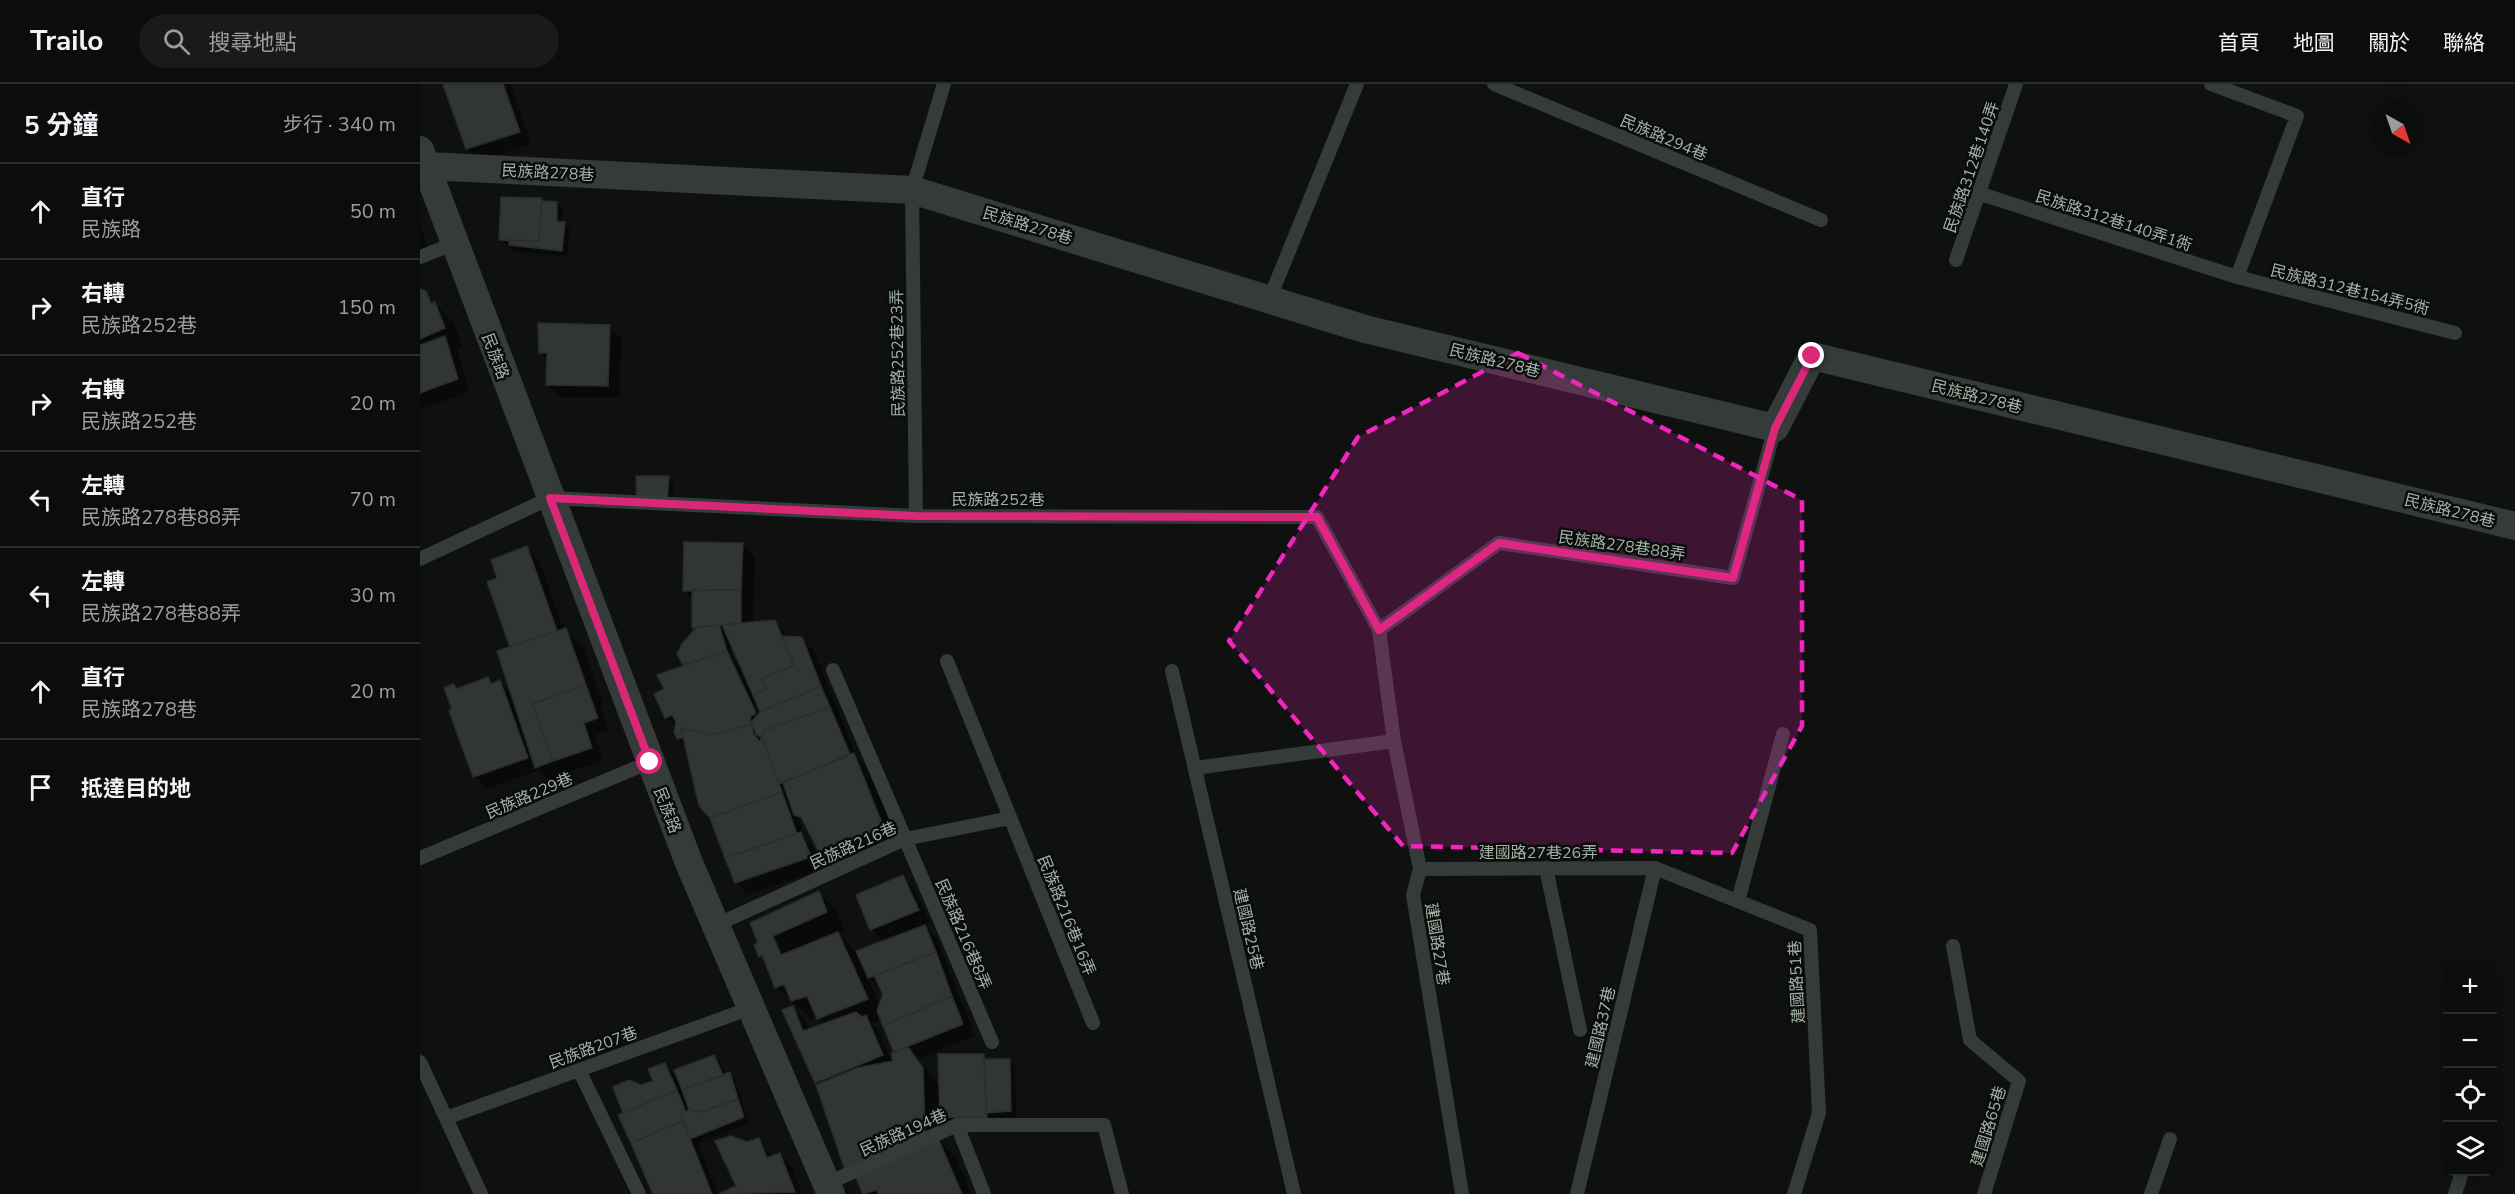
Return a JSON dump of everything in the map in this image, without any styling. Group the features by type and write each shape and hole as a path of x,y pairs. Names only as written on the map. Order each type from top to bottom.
{"street":[{"name":"民族路278巷","path":"423,158 912,190 1365,329 1775,428 1812,356 2515,526"},
{"name":"民族路","path":"423,158 453,244 689,863 828,1189"}],"lane":[{"name":"民族路252巷23弄","path":"916,516 912,190 944,84"},
{"path":"1269,300 1357,84"},
{"name":"民族路294巷","path":"1494,84 1821,220"},
{"name":"民族路312巷140弄","path":"1956,260 1981,194 2016,84"},
{"path":"2211,84 2297,116 2237,277"},
{"name":"民族路312巷140弄1衖","path":"1981,194 2237,277"},
{"path":"420,257 453,244"},
{"name":"民族路312巷154弄5衖","path":"2237,277 2455,333"},
{"name":"民族路278巷88弄","path":"1379,630 1499,543 1733,578 1775,428"},
{"path":"420,559 550,498"},
{"name":"民族路252巷","path":"550,498 916,516 1317,517 1379,630"},
{"name":"建國路27巷","path":"1379,630 1394,741 1420,869 1413,895 1462,1194"},
{"name":"民族路216巷16弄","path":"946,661 1093,1023"},
{"name":"民族路216巷8弄","path":"833,670 992,1042"},
{"name":"建國路25巷","path":"1172,671 1294,1194"},
{"path":"1738,901 1783,734"},
{"path":"1195,768 1394,741"},
{"name":"民族路229巷","path":"420,858 650,762"},
{"name":"民族路216巷","path":"716,925 905,839 1010,818"},
{"path":"1546,868 1580,1030"},
{"name":"建國路51巷","path":"1655,868 1810,930 1819,1113 1794,1194"},
{"name":"建國路27巷26弄","path":"1420,869 1655,868"},
{"name":"建國路37巷","path":"1577,1194 1655,868"},
{"name":"建國路65巷","path":"1953,946 1970,1040 2019,1082 1984,1194"},
{"name":"民族路207巷","path":"446,1118 752,1008"},
{"path":"420,1062 481,1194"},
{"path":"579,1070 639,1194"},
{"path":"957,1125 984,1194"},
{"name":"民族路194巷","path":"828,1189 957,1125 1104,1125 1122,1194"},
{"path":"2151,1194 2170,1139"},
{"path":"2455,1194 2461,1176"}],"highlighted area":[{"path":"1518,353 1802,500 1802,726 1732,853 1403,846 1229,641 1358,437"}],"building":[{"path":"443,84 503,84 520,132 466,149"},
{"path":"501,197 542,198 539,241 499,240"},
{"path":"542,201 557,202 557,221 565,222 562,251 509,245 509,240 539,241"},
{"path":"420,289 426,291 431,303 435,302 445,328 420,339"},
{"path":"538,323 610,325 608,386 546,385 547,353 539,353"},
{"path":"445,336 458,379 420,393 420,345"},
{"path":"636,476 669,476 667,504 637,506"},
{"path":"684,542 743,543 741,590 683,591"},
{"path":"527,546 557,631 510,647 487,582 497,578 491,560"},
{"path":"692,590 741,590 741,623 692,628"},
{"path":"775,620 794,665 762,679 767,689 753,695 722,625"},
{"path":"719,625 727,651 683,665 677,654 682,644 697,627"},
{"path":"566,628 586,685 532,704 553,761 535,768 497,651"},
{"path":"782,636 802,637 821,686 760,712 753,695 767,689 762,679 794,665"},
{"path":"727,651 756,713 750,717 752,724 711,735 681,728 683,738 677,739 674,732 676,722 672,715 665,718 654,694 664,689 657,675"},
{"path":"488,677 491,684 500,680 528,758 473,777 449,711 452,709 444,688 453,684 457,689"},
{"path":"586,685 598,718 584,723 592,748 553,761 532,704"},
{"path":"821,686 830,707 763,731 762,738 756,734 752,721 760,712"},
{"path":"830,707 850,754 779,784 762,738 763,731"},
{"path":"752,724 753,733 759,741 762,738 782,792 710,818 699,806 681,728 711,735"},
{"path":"854,753 884,828 821,856 801,817 794,815 783,783"},
{"path":"782,792 797,834 725,858 710,818"},
{"path":"801,832 811,857 735,883 725,858"},
{"path":"903,875 919,910 870,930 856,895"},
{"path":"819,891 827,912 773,936 781,955 838,932 868,999 817,1019 807,996 791,1001 784,984 775,988 762,955 759,957 754,945 758,943 750,923"},
{"path":"925,925 936,952 868,978 856,951"},
{"path":"936,952 952,996 883,1026 877,1011 883,994 874,976"},
{"path":"952,996 963,1024 894,1052 883,1026"},
{"path":"793,1006 803,1031 856,1012 862,1017 866,1015 883,1055 815,1083 782,1010"},
{"path":"908,1047 923,1068 925,1133 845,1170 816,1085 857,1068 893,1061 891,1053"},
{"path":"938,1054 984,1054 987,1118 940,1117"},
{"path":"714,1055 723,1075 682,1090 674,1070"},
{"path":"984,1059 1010,1059 1011,1111 986,1113"},
{"path":"665,1063 677,1090 623,1113 613,1087 629,1080 641,1085 653,1081 648,1069"},
{"path":"730,1072 738,1099 702,1112 689,1110 682,1090"},
{"path":"677,1090 686,1112 681,1115 683,1121 631,1143 618,1115"},
{"path":"738,1099 744,1117 690,1139 681,1115 689,1110 702,1112"},
{"path":"683,1121 712,1194 653,1194 631,1143"},
{"path":"731,1136 747,1142 759,1138 767,1158 780,1153 795,1192 719,1194 736,1186 715,1141"},
{"path":"938,1138 962,1194 878,1194 877,1190 863,1194 855,1176"}],"route":[{"path":"650,762 550,498 916,516 1317,517 1379,630 1499,543 1733,578 1775,428 1812,356"}]}
